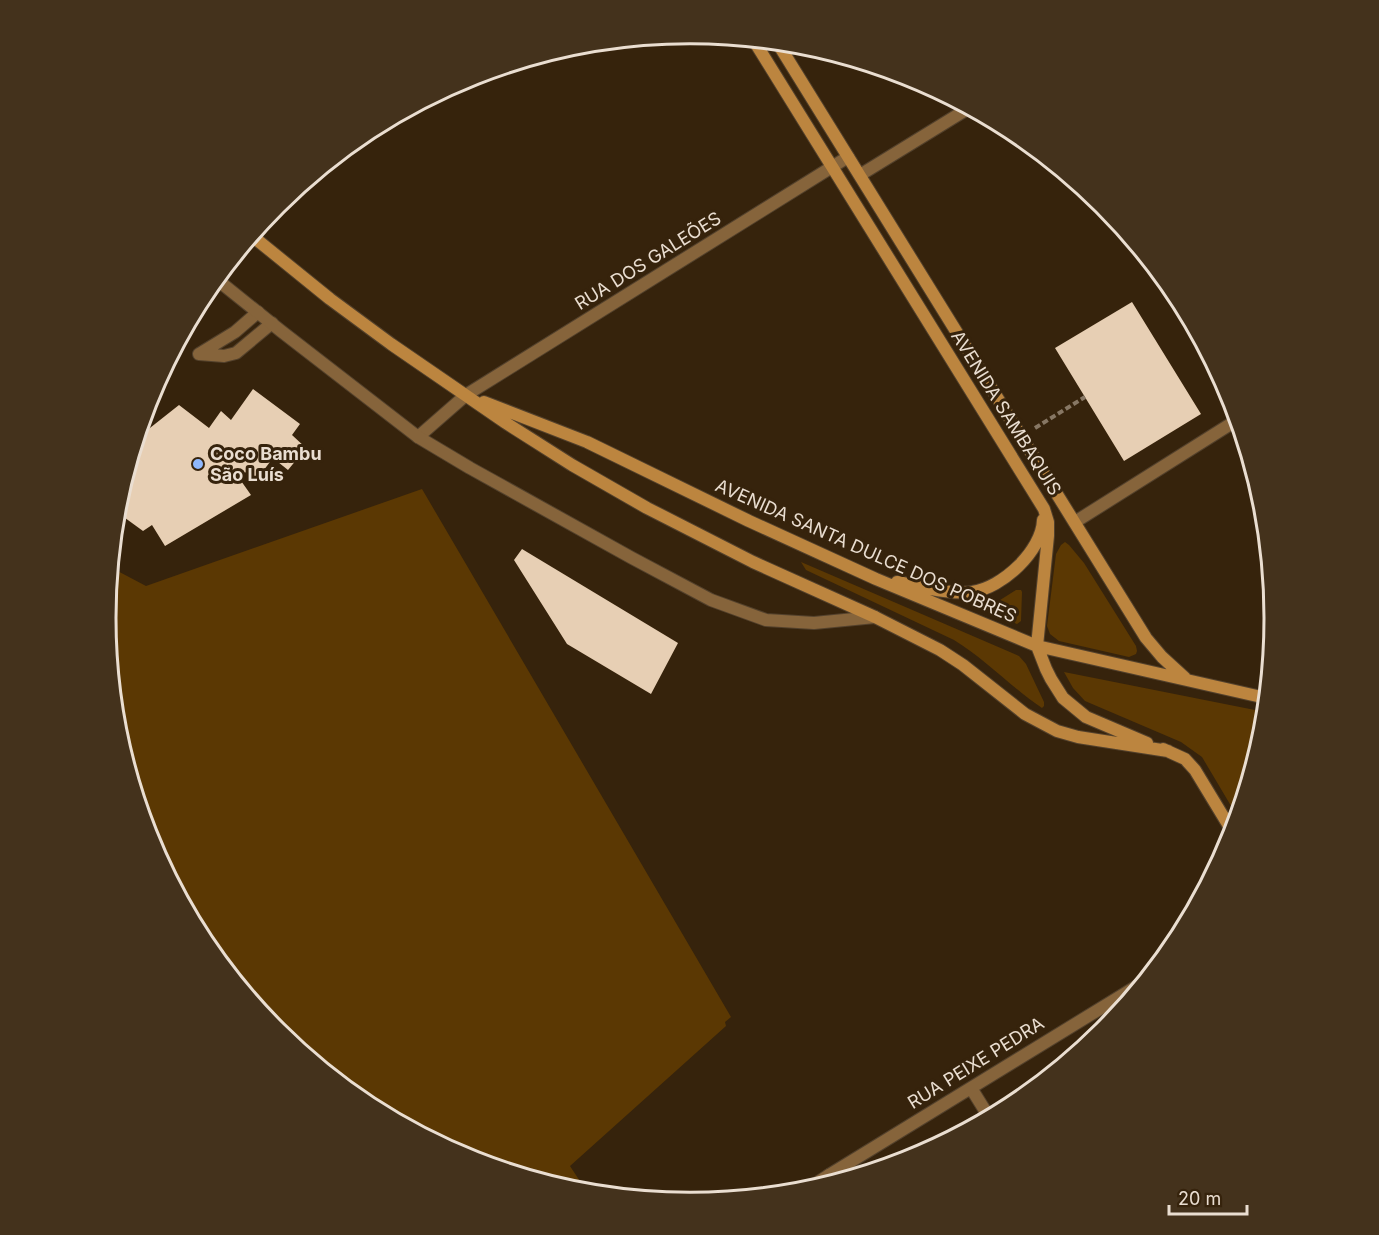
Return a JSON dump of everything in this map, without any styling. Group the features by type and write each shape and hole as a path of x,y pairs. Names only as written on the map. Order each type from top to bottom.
{"main road":[{"name":"AVENIDA SAMBAQUIS","path":"758,48 1046,515 1048,536 1037,646 1057,689 1063,698 1078,711 1096,722 1185,759 1195,770 1226,821"},
{"name":"AVENIDA SAMBAQUIS","path":"783,52 1146,638 1161,657 1189,681"},
{"name":"AVENIDA SANTA DULCE DOS POBRES","path":"257,240 330,299 391,344 547,450 647,508 753,562 875,617 953,658 1025,714 1057,731 1078,737 1168,751"},
{"name":"AVENIDA SANTA DULCE DOS POBRES","path":"466,395 587,442 748,521 876,579 1037,646 1258,696"},
{"path":"876,579 961,592 986,588 1016,569 1033,549 1040,536 1043,523 1039,501"}],"street":[{"path":"860,175 962,113"},
{"name":"RUA DOS GALEÕES","path":"418,437 466,395 848,157"},
{"path":"223,284 418,437 470,468 711,600 766,620 814,622 875,617"},
{"path":"258,312 235,332 199,354 224,356 236,353 272,323"},
{"path":"1075,522 1230,425"},
{"name":"RUA PEIXE PEDRA","path":"832,1173 1123,994"},
{"path":"971,1088 984,1110"}],"path":[{"path":"1022,436 1085,397"}],"shaded area":[{"path":"422,489 731,1017 725,1022 726,1026 570,1166 579,1180 505,1161 470,1148 402,1115 340,1073 311,1049 258,996 234,967 192,904 175,871 159,837 135,766 120,692 116,618 118,571 146,586"},
{"path":"1065,542 1084,563 1136,646 1136,654 1129,657 1059,641 1050,634 1047,626 1056,554"},
{"path":"801,562 1019,656 1026,664 1044,706 1042,708 1031,700 954,640 806,570"},
{"path":"1016,590 1022,592 1021,621 1017,624 989,612 989,607"},
{"path":"1064,672 1256,710 1244,766 1231,806 1202,757 1181,742 1085,701 1073,688"}],"building":[{"path":"1132,302 1201,414 1124,461 1055,348"},
{"name":"Coco Bambu São Luís","path":"253,389 300,424 292,435 306,448 288,470 273,458 257,479 246,472 239,478 251,495 165,546 152,525 143,531 125,518 135,469 147,430 179,405 209,428 221,411 231,420"},
{"path":"522,549 678,643 651,694 567,644 514,560"}],"place":[{"name":"Coco Bambu São Luís","path":"198,464"}]}
